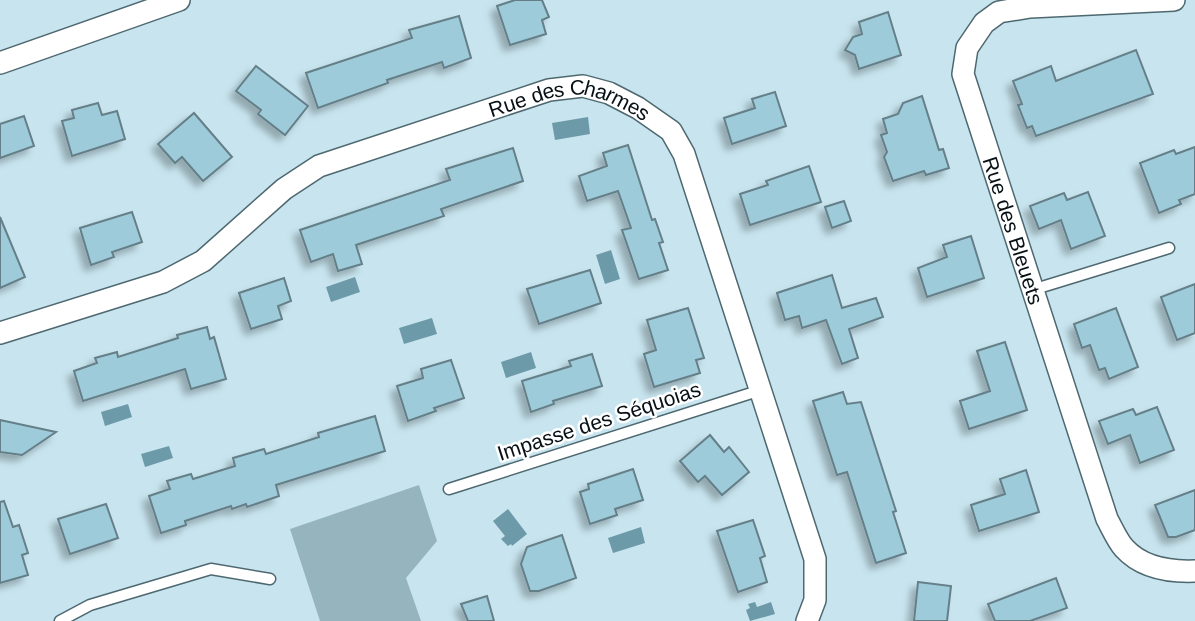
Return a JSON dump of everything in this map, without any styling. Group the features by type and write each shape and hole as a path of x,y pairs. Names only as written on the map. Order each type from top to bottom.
{"street":[{"path":"0,63 179,0"},
{"name":"Rue des Bleuets","path":"1174,0 1030,7 999,12 984,23 967,48 963,74 1107,519 1123,548 1147,564 1173,572 1195,571"},
{"name":"Rue des Charmes","path":"0,333 163,282 203,261 284,189 319,166 549,90 583,86 609,93 638,108 671,131 684,154 815,559 816,600 807,621"}],"lane":[{"path":"1032,290 1169,248"},
{"name":"Impasse des Séquoias","path":"449,489 761,390"},
{"path":"60,621 90,605 211,569 270,579"}],"shaded area":[{"path":"588,117 590,134 555,140 552,123"},
{"path":"611,250 620,279 605,284 596,255"},
{"path":"355,277 360,292 331,302 326,287"},
{"path":"432,318 437,334 404,344 399,328"},
{"path":"531,352 536,368 506,378 501,362"},
{"path":"128,404 132,417 105,426 101,412"},
{"path":"169,446 173,458 145,467 141,454"},
{"path":"419,485 437,541 406,578 421,621 320,621 290,529"},
{"path":"508,509 527,534 512,546 508,546 501,539 505,536 493,521"},
{"path":"641,527 645,543 613,553 608,538"},
{"path":"755,602 757,607 771,602 775,614 750,621 746,610 750,608 748,604"}],"building":[{"path":"515,0 542,0 549,17 542,20 546,34 510,45 497,6"},
{"path":"888,12 901,55 859,69 855,55 845,50 853,37 862,34 859,22"},
{"path":"459,16 471,58 444,68 442,62 387,80 388,83 318,108 306,73 412,38 409,30"},
{"path":"1136,50 1153,94 1036,136 1032,126 1027,128 1013,81 1051,66 1056,81"},
{"path":"256,66 308,106 285,135 258,114 261,110 236,91"},
{"path":"775,92 786,126 732,144 724,118 755,108 752,99"},
{"path":"922,96 939,150 943,149 949,168 926,175 924,171 893,181 884,157 887,152 881,135 887,133 883,119 898,114 903,103"},
{"path":"98,103 102,115 117,111 125,139 72,156 62,121 74,118 72,110"},
{"path":"194,113 232,157 203,181 182,157 175,163 158,144"},
{"path":"24,116 34,146 0,158 0,124"},
{"path":"628,145 652,220 655,219 663,242 659,243 668,270 639,279 622,230 631,228 618,191 587,201 579,176 607,166 603,153"},
{"path":"1195,147 1195,194 1179,200 1181,204 1159,213 1140,163 1174,150 1176,154"},
{"path":"513,148 523,181 441,209 444,216 356,245 362,264 338,271 333,254 311,262 300,230 450,180 446,169"},
{"path":"809,166 821,202 750,225 740,194 768,185 766,181"},
{"path":"1088,192 1105,236 1071,249 1061,220 1039,229 1030,206 1064,193 1067,200"},
{"path":"844,201 851,221 832,228 825,207"},
{"path":"132,212 142,242 112,252 114,257 91,265 80,228"},
{"path":"0,217 25,277 0,288"},
{"path":"971,236 984,278 927,297 918,268 947,257 943,245"},
{"path":"590,270 601,303 539,324 527,289"},
{"path":"832,275 842,308 876,298 883,317 849,329 858,358 842,364 826,320 802,328 799,316 785,320 777,293"},
{"path":"284,278 291,301 278,306 282,319 251,329 239,293"},
{"path":"1195,284 1195,333 1177,340 1161,297"},
{"path":"688,308 704,358 696,360 700,373 654,387 644,354 656,350 647,320"},
{"path":"1116,308 1138,367 1109,379 1105,368 1099,370 1090,345 1082,348 1074,324"},
{"path":"207,327 210,339 214,337 226,379 191,389 185,369 83,401 74,371 97,363 95,358 117,352 118,357"},
{"path":"1005,342 1027,410 969,429 960,401 990,391 977,351"},
{"path":"592,354 602,386 553,401 554,404 531,412 522,381 571,366 569,361"},
{"path":"451,360 464,398 434,408 436,411 408,421 397,386 423,378 421,369"},
{"path":"843,392 847,404 861,402 896,511 893,512 906,553 876,563 847,472 837,475 813,401"},
{"path":"1157,407 1174,450 1140,463 1130,435 1108,444 1099,421 1133,409 1136,415"},
{"path":"375,416 385,451 276,485 279,496 247,507 246,504 232,509 231,506 185,521 186,525 161,533 149,496 170,489 167,481 191,474 193,479 235,466 233,458 264,449 266,454 319,437 318,433"},
{"path":"0,420 56,432 22,455 0,452"},
{"path":"710,435 724,452 729,447 749,472 722,495 705,476 698,482 680,461"},
{"path":"633,469 643,500 615,509 617,515 590,524 580,492 589,489 588,484"},
{"path":"1026,470 1039,512 979,531 971,505 1005,494 1000,479"},
{"path":"1195,490 1195,530 1168,537 1155,505"},
{"path":"4,501 13,527 19,525 28,553 22,555 28,575 0,583 0,502"},
{"path":"106,504 118,538 70,554 58,519"},
{"path":"753,520 765,556 760,558 767,582 738,592 717,531"},
{"path":"562,535 576,578 539,591 530,591 521,564 527,547"},
{"path":"1056,578 1067,608 1030,621 995,621 988,604"},
{"path":"918,582 951,586 947,621 914,621"},
{"path":"487,596 494,621 468,621 461,604"}]}
